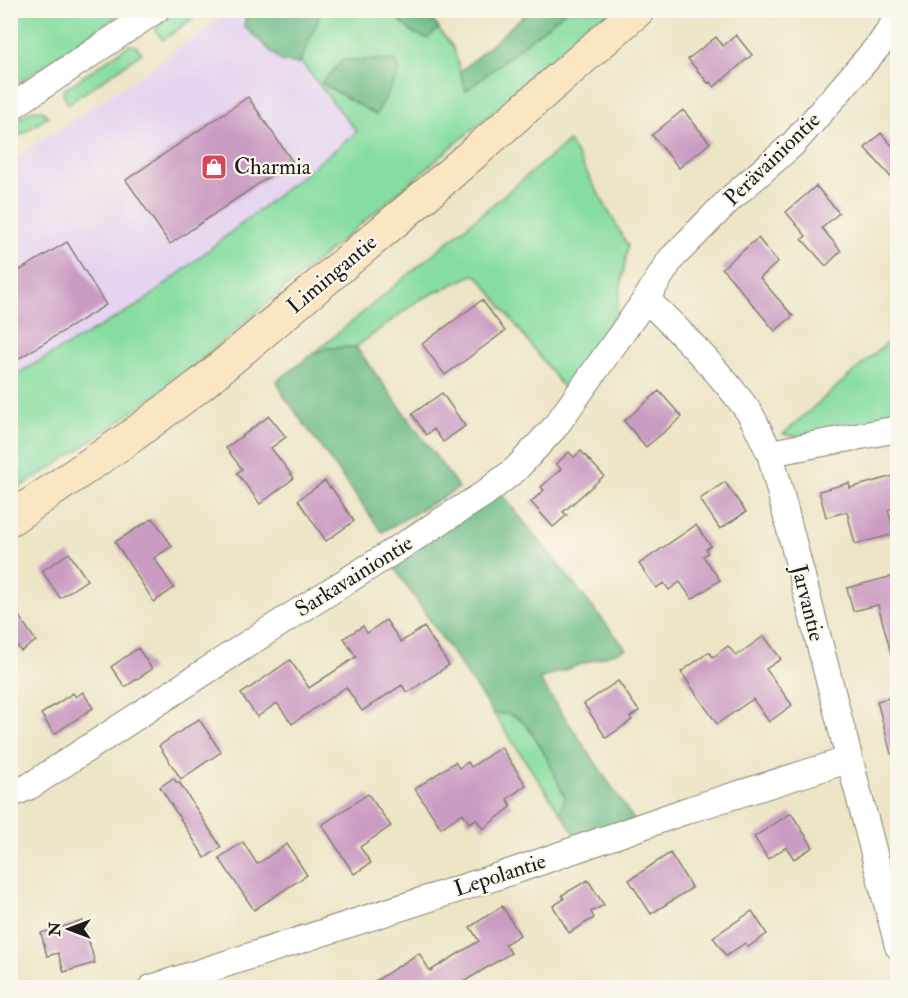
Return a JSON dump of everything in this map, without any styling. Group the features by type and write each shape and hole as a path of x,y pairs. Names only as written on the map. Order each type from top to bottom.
{"main road":[{"name":"Limingantie","path":"10,519 129,438 200,385 421,199 638,10"}],"street":[{"path":"10,108 156,10"},
{"name":"Perävainiontie","path":"646,299 671,259 730,199 793,144 881,43 897,17"},
{"name":"Jarvantie","path":"646,299 684,335 724,381 750,414 770,453 897,946"},
{"name":"Sarkavainiontie","path":"10,795 30,786 266,632 484,494 516,469 555,427 646,299"},
{"path":"770,453 897,429"},
{"name":"Lepolantie","path":"151,987 517,870 692,809 848,760"}],"shaded area":[{"path":"231,11 260,11 357,132 142,303 11,378 11,161 144,73"}],"green space":[{"path":"11,10 124,10 124,11 11,88"},
{"path":"178,10 203,11 163,40 156,31 156,26"},
{"path":"530,10 566,11 466,91 460,72"},
{"path":"252,11 318,11 319,18 299,64 281,61 244,26 246,14"},
{"path":"260,11 424,11 453,47 466,91 566,11 612,11 190,369 80,449 11,492 10,378 142,303 357,132"},
{"path":"390,11 424,11 439,28 428,38 422,37 407,28"},
{"path":"129,45 136,46 142,53 68,104 63,94 64,90"},
{"path":"343,60 395,60 400,71 376,115 321,83"},
{"path":"33,110 42,110 48,117 11,141 11,124"},
{"path":"569,141 628,246 616,314 566,391 479,277 473,275 419,300 356,347 327,348 313,354"},
{"path":"896,335 897,420 797,437 783,434"},
{"path":"356,347 459,488 382,532 284,396 277,381 313,354 327,348"},
{"path":"500,492 626,649 539,679 634,820 578,839 560,812 565,798 545,754 531,731 513,716 493,713 391,563"},
{"path":"493,713 513,716 531,731 545,754 565,798 560,812"}],"building":[{"path":"736,35 752,55 714,87 688,59 716,37 723,46"},
{"name":"Charmia","path":"248,97 292,161 170,244 126,180"},
{"path":"683,110 710,143 679,168 652,135"},
{"path":"881,133 897,151 897,184 865,148"},
{"path":"816,186 839,213 822,228 841,251 826,266 802,239 806,236 786,212"},
{"path":"758,238 778,262 760,278 793,316 775,331 722,268"},
{"path":"67,242 106,305 10,364 10,276"},
{"path":"482,300 505,331 445,375 422,344"},
{"path":"659,391 682,417 646,447 624,421"},
{"path":"442,393 465,426 443,442 434,429 426,435 412,414"},
{"path":"269,416 286,437 271,448 294,478 260,504 237,473 242,469 226,448"},
{"path":"581,451 604,476 563,512 567,515 553,527 531,502 544,490 541,487 561,469 556,464 569,452 574,457"},
{"path":"897,475 897,507 888,510 895,534 855,544 847,512 826,517 819,491 849,483 850,488"},
{"path":"325,481 354,521 326,541 298,500"},
{"path":"725,482 746,512 720,529 700,499"},
{"path":"153,518 172,546 154,558 174,588 154,602 115,542"},
{"path":"696,525 711,546 706,549 708,553 703,556 720,580 692,599 680,582 669,590 664,583 656,588 639,564"},
{"path":"69,553 87,580 60,598 42,571"},
{"path":"897,575 897,652 891,653 878,605 853,611 847,588"},
{"path":"10,603 36,641 21,651 10,637"},
{"path":"386,620 401,642 424,627 449,665 407,693 402,685 362,711 346,687 292,724 277,703 257,717 241,694 290,660 309,688 356,657 344,638 363,626 367,633"},
{"path":"764,636 781,659 766,669 792,705 769,722 753,699 717,724 681,672 709,652 713,657 728,646 736,656"},
{"path":"138,648 152,669 125,687 111,667"},
{"path":"618,681 639,711 630,717 632,720 606,738 584,704"},
{"path":"83,692 93,708 54,734 41,714 73,693 76,697"},
{"path":"897,696 897,753 891,754 877,701"},
{"path":"199,719 221,752 181,779 159,746"},
{"path":"501,747 526,785 507,799 512,806 483,829 476,819 469,823 463,813 441,828 415,789 455,762 459,768 468,762 471,767"},
{"path":"173,778 177,783 179,782 221,847 205,858 160,787"},
{"path":"368,794 391,826 360,847 371,863 354,874 322,825"},
{"path":"791,813 813,847 794,859 786,847 768,859 754,837"},
{"path":"243,842 257,864 287,844 307,875 254,910 219,858"},
{"path":"670,853 692,888 651,914 629,880"},
{"path":"588,880 604,905 591,912 594,918 569,933 553,906 564,899 562,895"},
{"path":"502,906 520,935 505,944 511,953 455,987 366,987 419,953 430,971 479,941 470,927"},
{"path":"752,911 767,934 748,947 745,943 726,956 713,937"},
{"path":"83,921 95,963 64,972 58,953 47,956 41,933"}],"place":[{"name":"Charmia","path":"214,167"}]}
